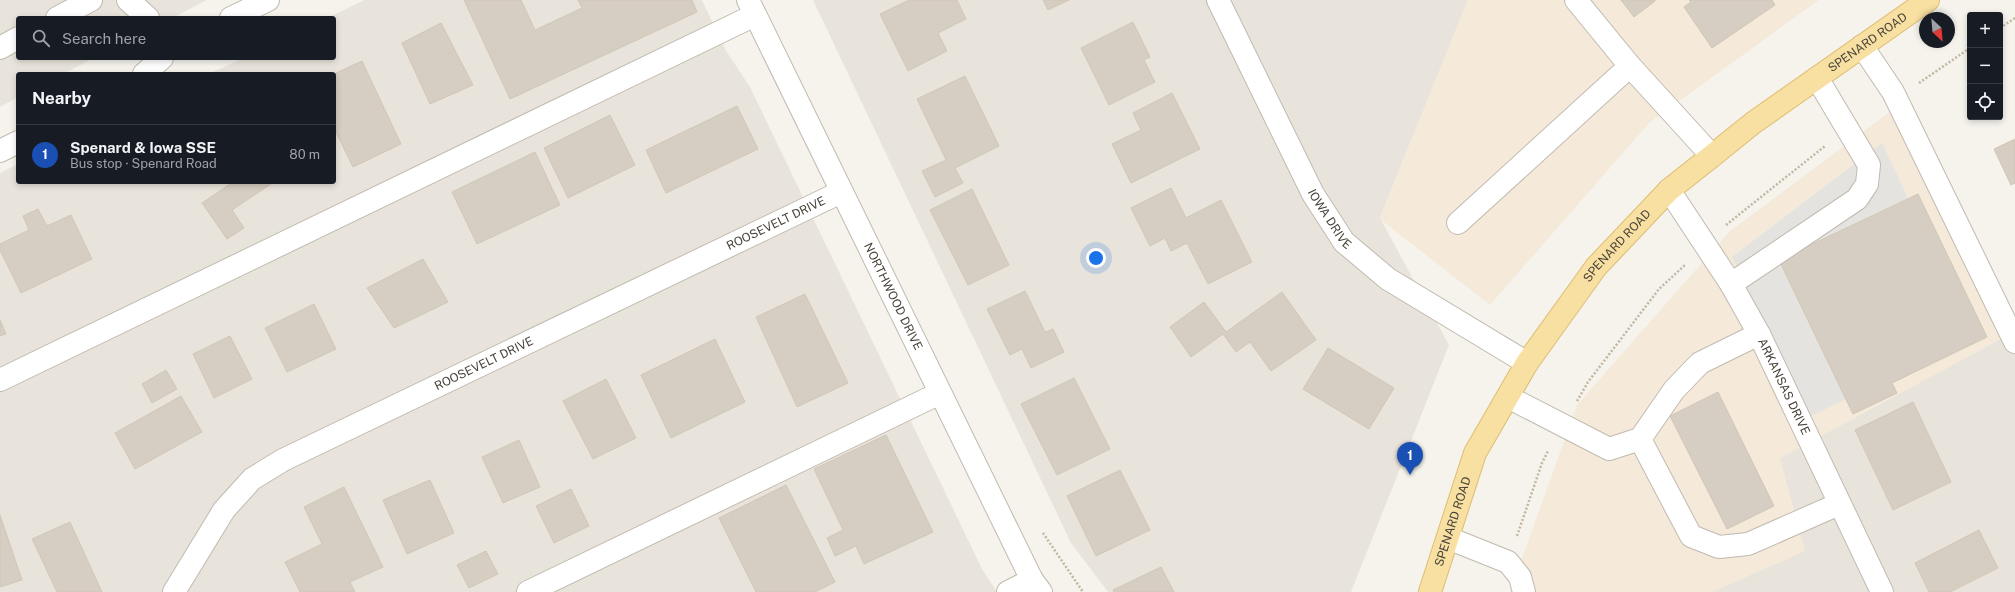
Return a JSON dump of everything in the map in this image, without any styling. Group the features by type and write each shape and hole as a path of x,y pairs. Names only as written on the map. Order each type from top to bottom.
{"main road":[{"name":"SPENARD ROAD","path":"1430,592 1475,453 1527,363 1596,267 1669,190 1753,123 1928,0"}],"street":[{"path":"61,16 91,0"},
{"path":"128,0 146,16"},
{"path":"235,16 268,0"},
{"name":"IOWA DRIVE","path":"1218,0 1313,194 1344,242 1388,279 1527,363"},
{"path":"1576,0 1630,66 1712,156"},
{"path":"0,380 752,7"},
{"name":"NORTHWOOD DRIVE","path":"752,7 841,192 1036,586"},
{"path":"0,48 16,39"},
{"path":"1862,46 1896,98 2015,342"},
{"path":"146,72 160,60"},
{"path":"1458,224 1630,66"},
{"path":"1731,284 1857,199 1868,184 1869,165 1817,78"},
{"path":"0,151 16,143"},
{"name":"ARKANSAS DRIVE","path":"1669,190 1731,284 1759,334 1882,592"},
{"name":"ROOSEVELT DRIVE","path":"174,592 224,510 252,479 283,460 841,192"},
{"path":"1508,397 1609,449 1640,439 1674,390 1700,363 1759,334"},
{"path":"528,592 940,393"},
{"path":"1640,439 1691,536 1719,548 1748,544 1839,504"},
{"path":"1448,538 1508,562 1520,577 1524,592"},
{"path":"1008,592 1036,586"}],"path":[{"path":"2003,26 2015,18"},
{"path":"1896,98 1967,50"},
{"path":"1508,562 1542,462 1588,382 1658,289 1731,220 1826,145 1848,130"}],"shaded area":[{"path":"0,0 207,0 176,16 16,16 16,60 90,60 67,72 16,72 16,98 0,107"},
{"path":"365,0 702,0 725,49 750,87 983,571 997,592 0,592 0,173 16,165 16,184 336,184 336,72 213,72 239,60 336,60 336,16 331,16"},
{"path":"813,0 1468,0 1380,218 1449,345 1351,592 1108,592 1071,543"},
{"path":"1468,0 1819,0 1650,122 1490,305 1380,219"},
{"path":"1903,102 2015,316 2015,331 1780,458 1805,551 1712,592 1510,592 1577,405 1730,231"},
{"path":"1882,143 1908,198 1780,260 1846,399 1809,417 1732,257"},
{"path":"2015,331 2015,592 1660,592 1780,458"}],"building":[{"path":"464,0 521,0 535,30 582,8 578,0 692,0 697,12 510,99"},
{"path":"909,0 957,0 966,19 938,33 947,51 908,71 880,14"},
{"path":"1043,0 1069,0 1048,10"},
{"path":"1621,0 1655,0 1655,1 1634,17"},
{"path":"1689,0 1772,0 1775,5 1712,48 1684,7 1691,2"},
{"path":"1133,22 1150,57 1144,60 1155,82 1109,105 1081,48"},
{"path":"441,23 473,85 430,104 402,43"},
{"path":"362,61 401,144 353,167 336,132 336,73"},
{"path":"965,76 999,146 955,168 963,183 935,197 922,171 946,160 917,99"},
{"path":"1172,93 1200,149 1131,183 1112,144 1141,130 1133,113"},
{"path":"737,106 758,149 666,193 646,150"},
{"path":"610,115 635,165 568,198 544,148"},
{"path":"2015,139 2015,183 2011,185 1994,149"},
{"path":"535,152 560,205 477,244 452,192"},
{"path":"230,184 271,184 232,210 244,228 227,239 202,203"},
{"path":"1171,188 1186,218 1221,200 1252,262 1208,284 1187,243 1171,251 1165,238 1150,246 1131,208"},
{"path":"972,189 1009,265 968,285 930,210"},
{"path":"1918,194 1987,337 1892,383 1897,393 1853,414 1779,260"},
{"path":"38,209 47,226 71,215 92,259 21,293 0,250 0,244 29,230 23,216"},
{"path":"423,259 448,302 394,328 367,288"},
{"path":"1025,291 1045,332 1053,329 1064,352 1031,368 1022,349 1010,355 987,309"},
{"path":"1282,292 1316,340 1271,371 1250,342 1236,352 1223,334 1191,357 1170,327 1204,302 1226,332"},
{"path":"805,294 848,383 797,407 756,317"},
{"path":"314,304 336,349 287,372 265,328"},
{"path":"0,320 6,334 0,336"},
{"path":"230,336 252,379 214,398 193,354"},
{"path":"715,339 745,402 671,438 641,375"},
{"path":"1328,348 1394,388 1369,429 1303,389"},
{"path":"166,370 177,389 152,403 142,384"},
{"path":"1074,378 1110,449 1057,475 1021,404"},
{"path":"606,379 636,438 593,459 563,401"},
{"path":"1718,392 1774,506 1727,529 1670,416"},
{"path":"181,396 202,432 135,469 115,433"},
{"path":"1913,402 1951,482 1893,510 1855,430"},
{"path":"886,435 933,532 864,564 856,546 835,556 827,538 843,530 814,469"},
{"path":"519,440 540,487 503,503 482,457"},
{"path":"1120,470 1150,530 1096,556 1067,496"},
{"path":"430,480 454,533 407,554 383,500"},
{"path":"786,485 835,582 815,592 756,592 719,518"},
{"path":"344,487 383,567 350,582 355,592 300,592 285,562 322,544 304,507"},
{"path":"571,489 589,526 554,543 536,506"},
{"path":"0,515 22,580 0,587"},
{"path":"70,522 102,592 57,592 32,539"},
{"path":"1979,530 1998,568 1950,592 1929,592 1915,563"},
{"path":"486,551 498,574 469,588 457,565"},
{"path":"1161,567 1174,592 1114,592 1113,590"}],"place":[{"name":"Spenard & Iowa SSE","path":"1410,475"}]}
